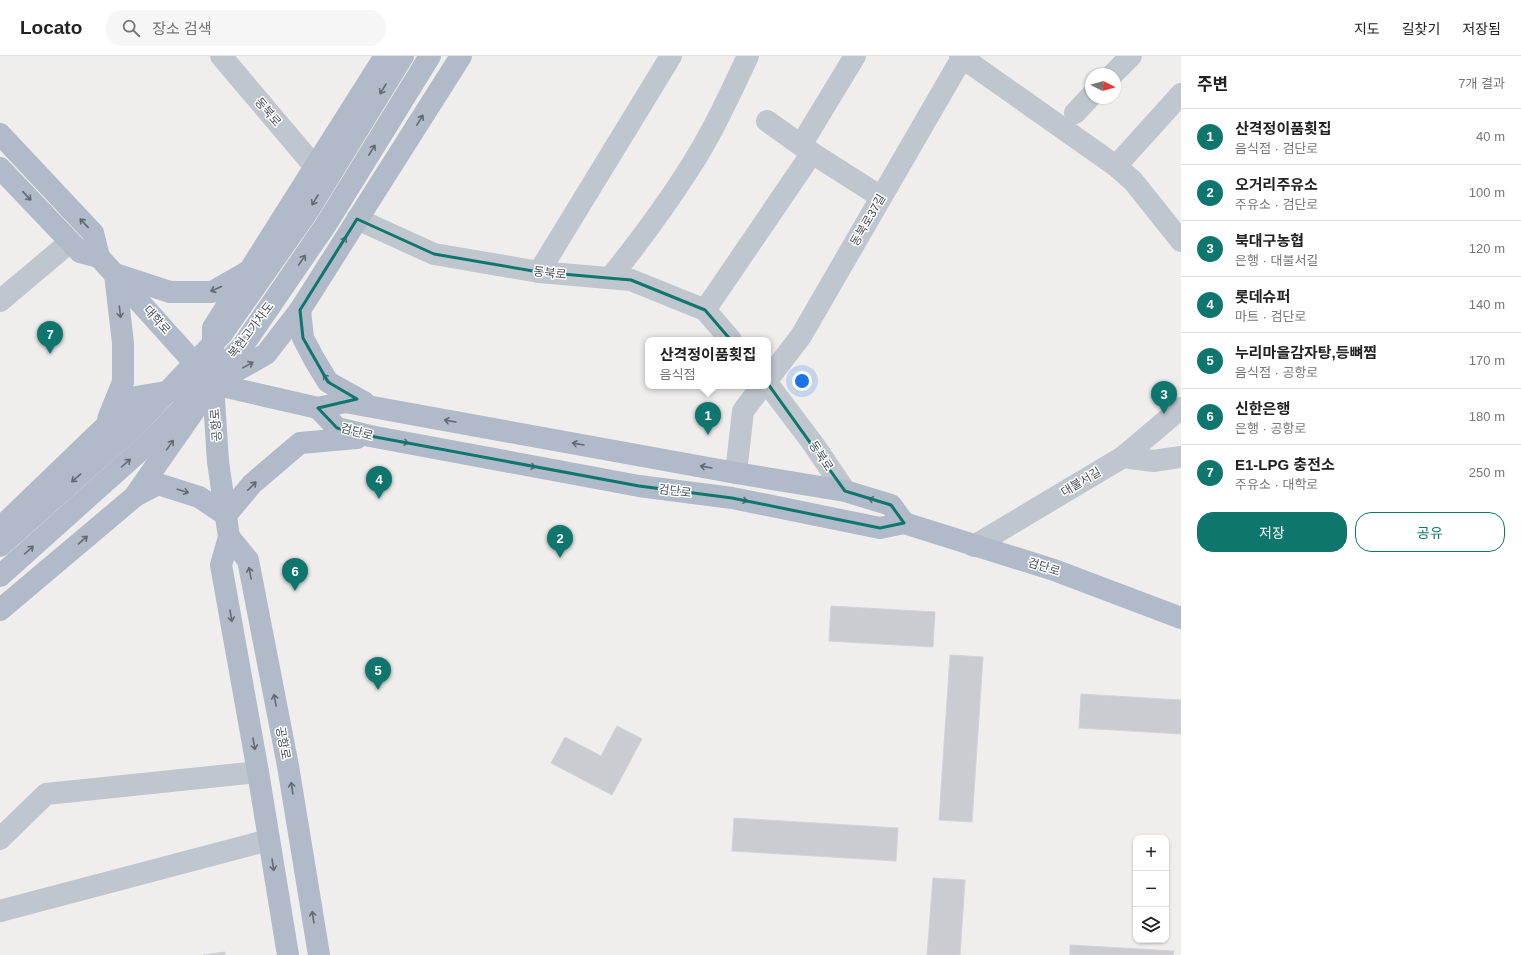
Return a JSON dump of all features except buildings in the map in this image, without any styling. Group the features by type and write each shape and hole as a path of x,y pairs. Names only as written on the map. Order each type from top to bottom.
{"main road":[{"name":"공항로","path":"288,955 258,772 221,565 229,537 218,462 213,384 213,328 385,56"},
{"name":"복현고가차도","path":"1,533 137,424 222,334 308,212 403,56"},
{"name":"복현고가차도","path":"0,576 153,440 242,347 327,223 430,56"},
{"path":"1,533 136,397 213,384 266,354 300,310 461,56"},
{"path":"0,134 93,233 99,258"},
{"name":"대학로","path":"0,168 80,252 99,258 115,274 213,384"},
{"path":"276,230 266,270 268,283 286,296 324,271"},
{"path":"106,426 123,382 124,343 115,274 170,292 212,292 250,270"},
{"path":"300,310 303,338 328,382 372,407"},
{"path":"213,384 318,408 345,402 736,473 845,491 891,505 904,522"},
{"path":"134,497 213,384"},
{"name":"검단로","path":"318,408 337,428 370,436 639,486 732,498 880,528 904,522 974,546 1054,570 1181,618"},
{"path":"0,610 134,497 158,484 199,497 226,515 252,484 300,443 370,436"},
{"path":"1,533 35,510 52,512 61,533 51,552 21,593"},
{"name":"공항로","path":"229,537 248,560 288,766 319,955"}],"street":[{"name":"동북로","path":"221,56 315,167"},
{"path":"539,272 671,56"},
{"path":"610,278 640,241 689,169 729,97 748,56"},
{"path":"705,310 806,149 855,56"},
{"path":"1119,68 1131,56"},
{"name":"동북로37길","path":"771,375 801,336 962,57 1116,166 1133,181 1181,241"},
{"path":"1116,166 1181,94"},
{"path":"1075,112 1085,102"},
{"path":"767,121 806,149 881,197"},
{"name":"동북로","path":"357,219 434,254 539,272 631,280 705,310 728,337"},
{"path":"0,301 70,242"},
{"name":"동북로","path":"771,388 814,445 845,491"},
{"path":"736,473 743,411 760,389"},
{"name":"대불서길","path":"974,546 1123,457 1181,408"},
{"path":"1123,457 1153,461 1181,457"},
{"path":"0,839 46,794 258,772"},
{"path":"0,911 269,840"}],"highlighted area":[{"path":"357,219 434,254 539,272 631,280 705,310 766,381 845,491 891,505 904,523 880,528 732,498 639,486 370,436 337,428 318,408 357,399 328,382 303,338 300,310"}],"place":[{"name":"E1-LPG 충전소","path":"50,354"},
{"name":"북대구농협","path":"1164,414"},
{"name":"산격정이품횟집","path":"708,435"},
{"name":"롯데슈퍼","path":"379,499"},
{"name":"오거리주유소","path":"560,558"},
{"name":"신한은행","path":"295,591"},
{"name":"누리마을감자탕,등뼈찜","path":"378,690"}]}
